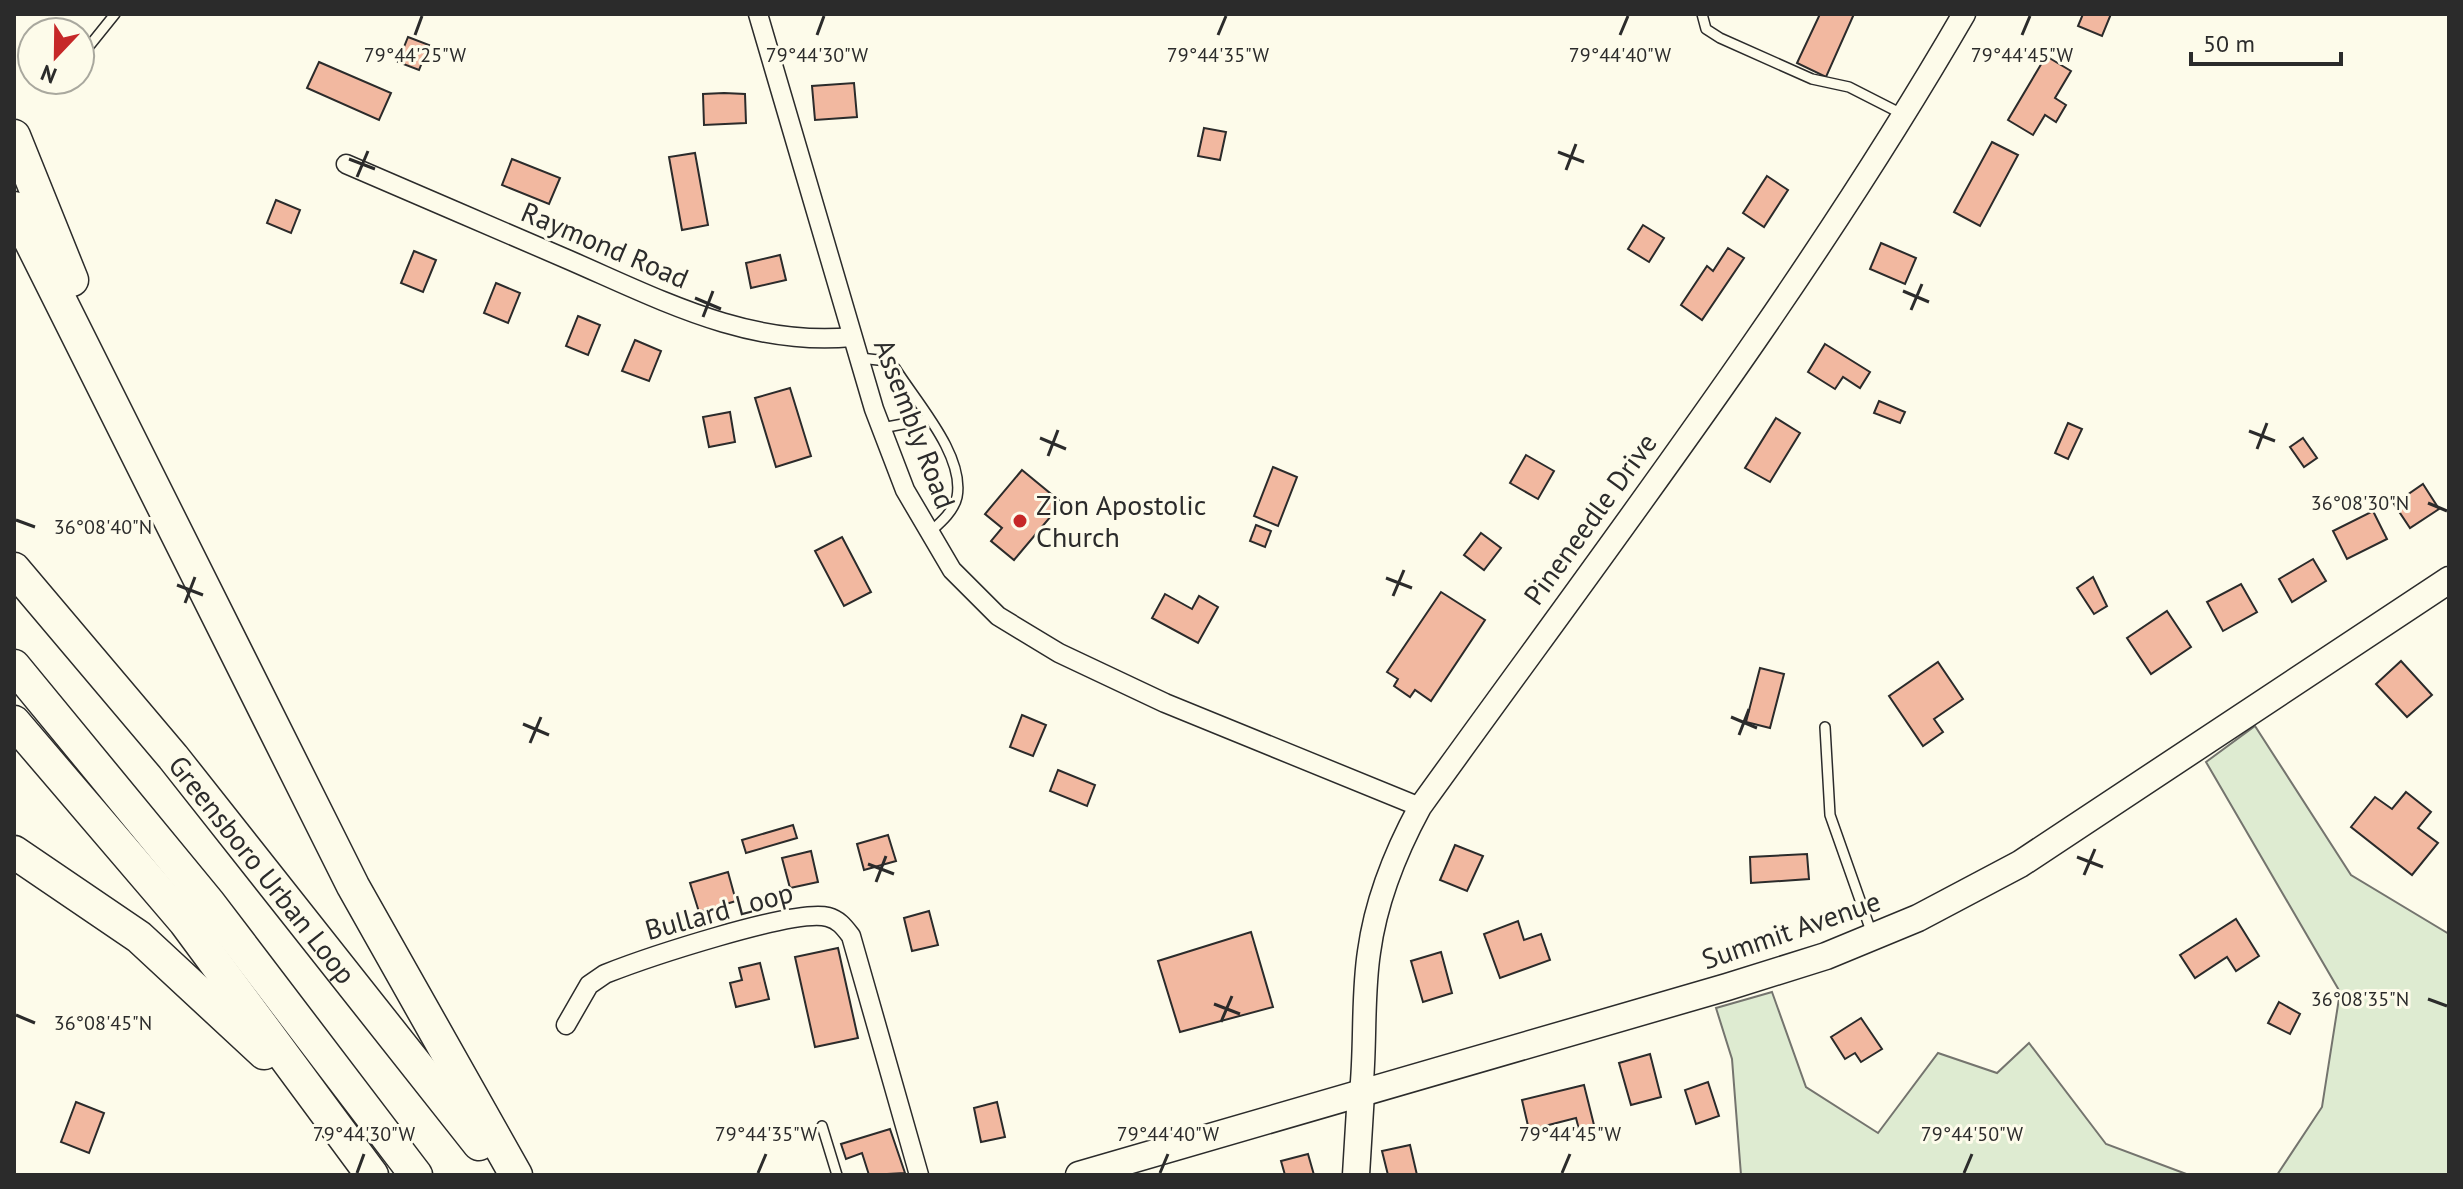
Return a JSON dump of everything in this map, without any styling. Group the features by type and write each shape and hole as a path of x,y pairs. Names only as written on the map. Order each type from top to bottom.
{"highway":[{"path":"14,136 160,494"},
{"path":"14,208 160,494 353,886 516,1175"},
{"name":"Greensboro Urban Loop","path":"14,569 173,757 503,1175"},
{"path":"14,666 209,903 416,1175"},
{"path":"14,722 185,922 244,997 364,1166"},
{"path":"14,852 96,905 184,975 272,1060 364,1166"}],"main road":[{"name":"Summit Avenue","path":"1079,1175 1727,987 1826,956 1918,918 2020,864 2449,580"},
{"path":"1356,1175 1361,1093"}],"street":[{"name":"Assembly Road","path":"758,14 881,428 905,490 928,534 952,570 998,616 1059,653 1165,703 1420,807"},
{"name":"Pineneedle Drive","path":"1361,1093 1366,985 1374,920 1393,862 1420,807 1801,277 1905,116 1964,14"},
{"name":"Raymond Road","path":"346,164 724,325 796,339 852,337"},
{"name":"Bullard Loop","path":"566,1025 589,985 616,969 791,918 815,915 840,922 851,936 859,961 919,1175"}],"lane":[{"path":"96,38 115,14"},
{"path":"1702,14 1706,29 1720,38 1812,79 1849,87 1905,116"},
{"path":"859,358 887,361 895,368 942,436 957,478 957,499 928,534"},
{"path":"881,428 929,419"},
{"path":"1825,727 1830,815 1873,937"},
{"path":"822,1126 837,1175"}],"green space":[{"path":"2255,726 2351,875 2449,934 2449,1175 2277,1175 2322,1107 2340,992 2206,762"},
{"path":"1772,992 1806,1087 1878,1133 1938,1053 1997,1073 2029,1043 2106,1144 2189,1175 1741,1175 1732,1059 1716,1008"}],"building":[{"path":"1820,14 1854,14 1826,77 1797,63"},
{"path":"2083,14 2111,14 2102,36 2078,26"},
{"path":"408,37 429,45 419,70 398,62"},
{"path":"2046,56 2071,71 2055,98 2066,105 2056,122 2045,115 2033,135 2008,120"},
{"path":"319,62 391,93 379,120 307,88"},
{"path":"854,83 857,117 815,120 812,86"},
{"path":"703,94 745,94 746,123 704,125"},
{"path":"1204,128 1226,132 1220,160 1198,156"},
{"path":"1992,142 2018,155 1980,226 1954,212"},
{"path":"695,153 708,225 682,230 669,157"},
{"path":"512,159 560,178 549,204 502,185"},
{"path":"1767,176 1788,190 1764,227 1743,213"},
{"path":"276,200 300,210 291,233 267,223"},
{"path":"1643,225 1664,238 1649,262 1628,249"},
{"path":"1881,243 1916,258 1905,284 1870,269"},
{"path":"1728,248 1744,258 1702,320 1681,305 1707,266 1713,271"},
{"path":"414,251 436,260 423,292 401,283"},
{"path":"780,255 786,280 751,288 746,263"},
{"path":"496,283 520,293 508,323 484,313"},
{"path":"578,316 600,325 588,355 566,346"},
{"path":"635,340 661,351 649,381 622,371"},
{"path":"1825,344 1870,372 1860,388 1843,377 1835,389 1808,372"},
{"path":"790,388 811,456 776,467 755,398"},
{"path":"1879,401 1905,412 1900,423 1874,413"},
{"path":"730,412 735,442 709,447 703,417"},
{"path":"1776,418 1800,433 1770,482 1745,468"},
{"path":"2068,423 2082,429 2068,459 2055,453"},
{"path":"2303,438 2317,458 2304,467 2290,447"},
{"path":"1526,455 1554,471 1538,499 1510,483"},
{"path":"1273,467 1297,477 1278,526 1254,516"},
{"name":"Zion Apostolic Church","path":"1022,470 1062,503 1014,560 991,541 1002,528 985,514"},
{"path":"2423,484 2439,509 2410,528 2394,504"},
{"path":"2373,511 2387,539 2347,559 2333,531"},
{"path":"1256,525 1271,531 1265,547 1250,541"},
{"path":"1481,533 1501,548 1484,570 1464,555"},
{"path":"842,537 871,592 844,606 815,551"},
{"path":"2313,559 2326,581 2292,602 2279,579"},
{"path":"2093,577 2107,606 2094,614 2077,588"},
{"path":"2241,584 2257,612 2223,631 2207,602"},
{"path":"1441,592 1485,620 1431,701 1415,690 1410,697 1394,686 1398,679 1387,672"},
{"path":"1165,594 1192,609 1199,596 1218,607 1198,643 1152,618"},
{"path":"2167,611 2191,647 2151,674 2127,638"},
{"path":"2401,661 2432,695 2407,717 2376,684"},
{"path":"1938,662 1963,699 1934,719 1943,732 1923,746 1889,696"},
{"path":"1760,668 1784,674 1770,728 1746,722"},
{"path":"1022,715 1046,725 1033,756 1010,747"},
{"path":"1058,770 1095,785 1087,806 1050,791"},
{"path":"2406,792 2431,812 2418,828 2438,843 2412,875 2351,827 2375,797 2392,809"},
{"path":"793,825 797,838 746,853 742,840"},
{"path":"888,835 896,861 864,870 857,844"},
{"path":"1455,845 1483,856 1467,891 1440,880"},
{"path":"811,851 818,882 790,888 782,858"},
{"path":"1807,854 1809,879 1751,883 1750,857"},
{"path":"728,872 736,901 699,912 690,883"},
{"path":"929,911 938,945 912,951 904,918"},
{"path":"2236,919 2259,956 2236,971 2227,957 2195,978 2180,955"},
{"path":"1518,921 1524,940 1541,934 1550,960 1500,978 1484,934"},
{"path":"1251,932 1273,1007 1180,1032 1158,961"},
{"path":"838,948 858,1038 815,1047 795,957"},
{"path":"1441,952 1452,993 1423,1002 1411,961"},
{"path":"760,963 769,999 736,1007 730,983 742,980 739,968"},
{"path":"2279,1002 2300,1014 2290,1034 2268,1023"},
{"path":"1861,1018 1882,1049 1861,1062 1855,1053 1845,1059 1831,1037"},
{"path":"1650,1054 1661,1097 1631,1105 1619,1063"},
{"path":"1708,1082 1719,1116 1696,1124 1685,1090"},
{"path":"1584,1085 1596,1133 1581,1137 1576,1118 1529,1130 1522,1100"},
{"path":"76,1102 104,1113 89,1153 61,1142"},
{"path":"997,1102 1005,1137 981,1142 974,1108"},
{"path":"890,1129 905,1173 869,1175 862,1153 846,1159 841,1144"},
{"path":"1410,1145 1417,1175 1388,1175 1382,1151"},
{"path":"1308,1154 1314,1175 1285,1175 1281,1161"}],"place":[{"name":"Zion Apostolic Church","path":"1020,521"}]}
